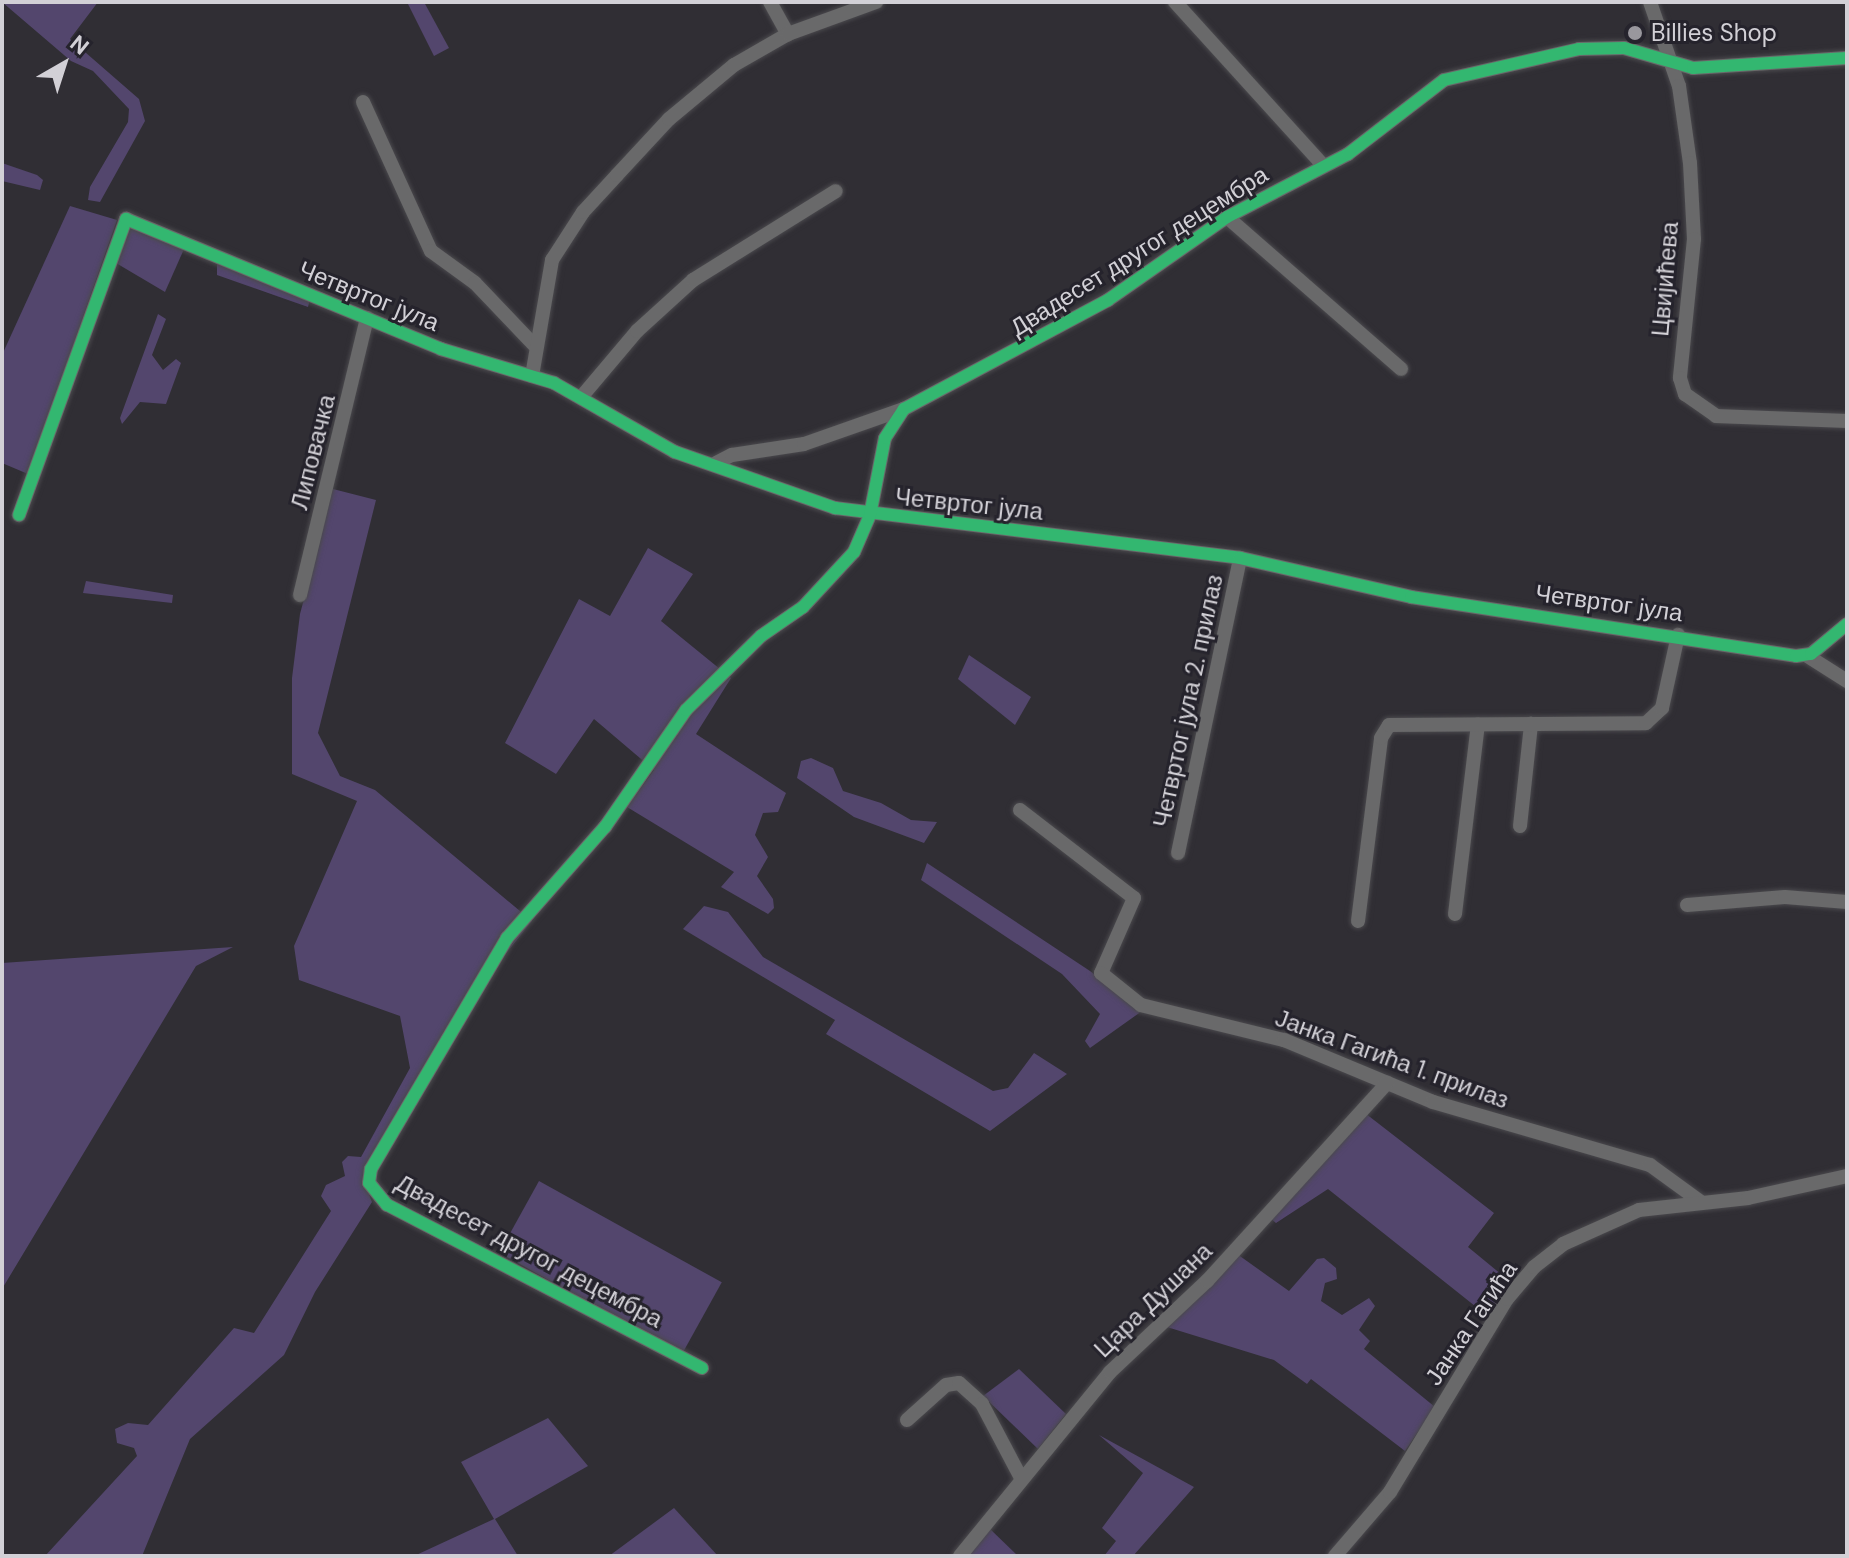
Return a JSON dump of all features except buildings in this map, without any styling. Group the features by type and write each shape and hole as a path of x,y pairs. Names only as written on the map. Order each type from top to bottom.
{"street":[{"path":"770,2 788,34"},
{"path":"532,376 534,345 552,260 583,212 701,90 788,34 876,2"},
{"path":"1175,2 1323,165"},
{"name":"Цвијићева","path":"1650,2 1674,65 1690,163 1694,239 1681,336 1680,378 1685,394 1716,416 1847,421"},
{"name":"Двадесет другог децембра","path":"702,1368 387,1205 369,1183 371,1169 507,938 605,827 686,710 761,636 803,607 837,572 863,536 885,438 904,409 1108,300 1227,217 1348,154 1444,80 1484,67 1605,48 1624,48 1674,65 1847,58"},
{"path":"363,102 431,251 475,283 534,345"},
{"path":"583,395 637,331 693,280 836,191"},
{"path":"1227,217 1401,369"},
{"name":"Четвртог јула","path":"19,515 126,219 441,349 583,395 675,452 716,463 803,499 870,515 1240,558 1411,597 1806,655"},
{"name":"Липовачка","path":"300,595 367,318"},
{"path":"716,463 732,455 804,444 904,409"},
{"name":"Четвртог јула 2. прилаз","path":"1178,853 1240,558"},
{"path":"1847,624 1806,655 1847,681"},
{"path":"1358,921 1383,731 1389,725 1646,723 1662,708 1678,635"},
{"path":"1455,914 1478,724"},
{"path":"1520,826 1531,724"},
{"name":"Јанка Гагића 1. прилаз","path":"1020,810 1134,898 1101,969 1108,983 1141,1005 1284,1040 1475,1116 1650,1165 1701,1202"},
{"path":"1687,905 1767,897 1847,902"},
{"name":"Цара Душана","path":"960,1556 1110,1372 1207,1281 1387,1083"},
{"name":"Јанка Гагића","path":"1335,1556 1390,1492 1481,1339 1534,1267 1563,1244 1616,1217 1701,1202 1748,1198 1847,1176"},
{"path":"907,1420 946,1385 959,1383 982,1404 1021,1478"}],"shaded area":[{"path":"2,2 98,2 70,39 139,99 145,121 100,202 88,200 90,187 128,122 129,109 93,71 71,61"},
{"path":"407,2 424,2 449,48 434,56"},
{"path":"2,163 37,175 43,180 40,190 2,181"},
{"path":"70,206 117,220 28,474 2,463 2,355"},
{"path":"128,225 184,249 165,292 116,263"},
{"path":"217,264 310,299 308,307 217,275"},
{"path":"158,314 166,319 152,355 163,370 176,359 181,363 166,404 140,402 122,424 120,418"},
{"path":"333,489 376,500 318,733 340,776 375,790 532,921 444,1031 365,1184 372,1202 315,1292 284,1355 190,1439 142,1556 45,1556 137,1456 134,1448 117,1443 115,1429 128,1423 148,1425 234,1328 254,1333 331,1211 321,1196 326,1185 345,1176 342,1162 348,1156 361,1157 410,1068 400,1016 299,980 294,946 357,801 292,774 292,678 300,614"},
{"path":"648,548 693,574 661,621 731,678 696,734 786,793 778,812 763,813 755,835 768,857 757,876 773,899 774,908 768,914 721,887 734,872 627,807 654,770 594,719 556,774 505,743 579,599 610,616"},
{"path":"86,581 173,595 172,603 83,593"},
{"path":"969,655 1031,697 1015,725 958,679"},
{"path":"811,758 833,768 843,791 881,803 911,820 937,822 924,843 854,817 797,778 801,761"},
{"path":"927,863 1090,971 1142,1011 1090,1048 1085,1041 1100,1014 1062,974 921,880"},
{"path":"704,906 728,912 763,957 993,1091 1008,1088 1034,1053 1067,1074 990,1131 826,1034 835,1020 683,929"},
{"path":"233,947 196,966 2,1289 2,963"},
{"path":"1361,1110 1494,1213 1468,1247 1513,1284 1490,1318 1328,1189 1276,1223 1264,1213"},
{"path":"539,1181 722,1282 682,1354 499,1253"},
{"path":"1230,1249 1289,1291 1317,1259 1324,1258 1336,1268 1337,1279 1325,1283 1321,1301 1342,1315 1369,1298 1375,1306 1359,1330 1370,1341 1364,1349 1435,1407 1405,1451 1311,1379 1307,1384 1274,1360 1154,1323"},
{"path":"1019,1369 1066,1414 1038,1449 983,1396"},
{"path":"548,1418 588,1466 495,1519 518,1556 414,1556 494,1519 461,1462"},
{"path":"1099,1435 1194,1487 1133,1556 1104,1556 1116,1541 1102,1528 1143,1473"},
{"path":"674,1508 718,1556 609,1556"},
{"path":"989,1528 1018,1556 966,1556"}],"cycle path":[{"path":"702,1368 387,1205 369,1183 371,1169 507,938 605,827 686,710 761,636 803,607 854,552 870,515 885,438 904,409 1108,300 1227,217 1348,154 1444,80 1579,49 1624,48 1693,68 1847,58"},
{"path":"19,515 126,219 441,349 554,383 675,452 835,508 1240,558 1411,597 1796,656 1811,654 1847,624"}],"place":[{"name":"Billies Shop","path":"1635,33"}]}
